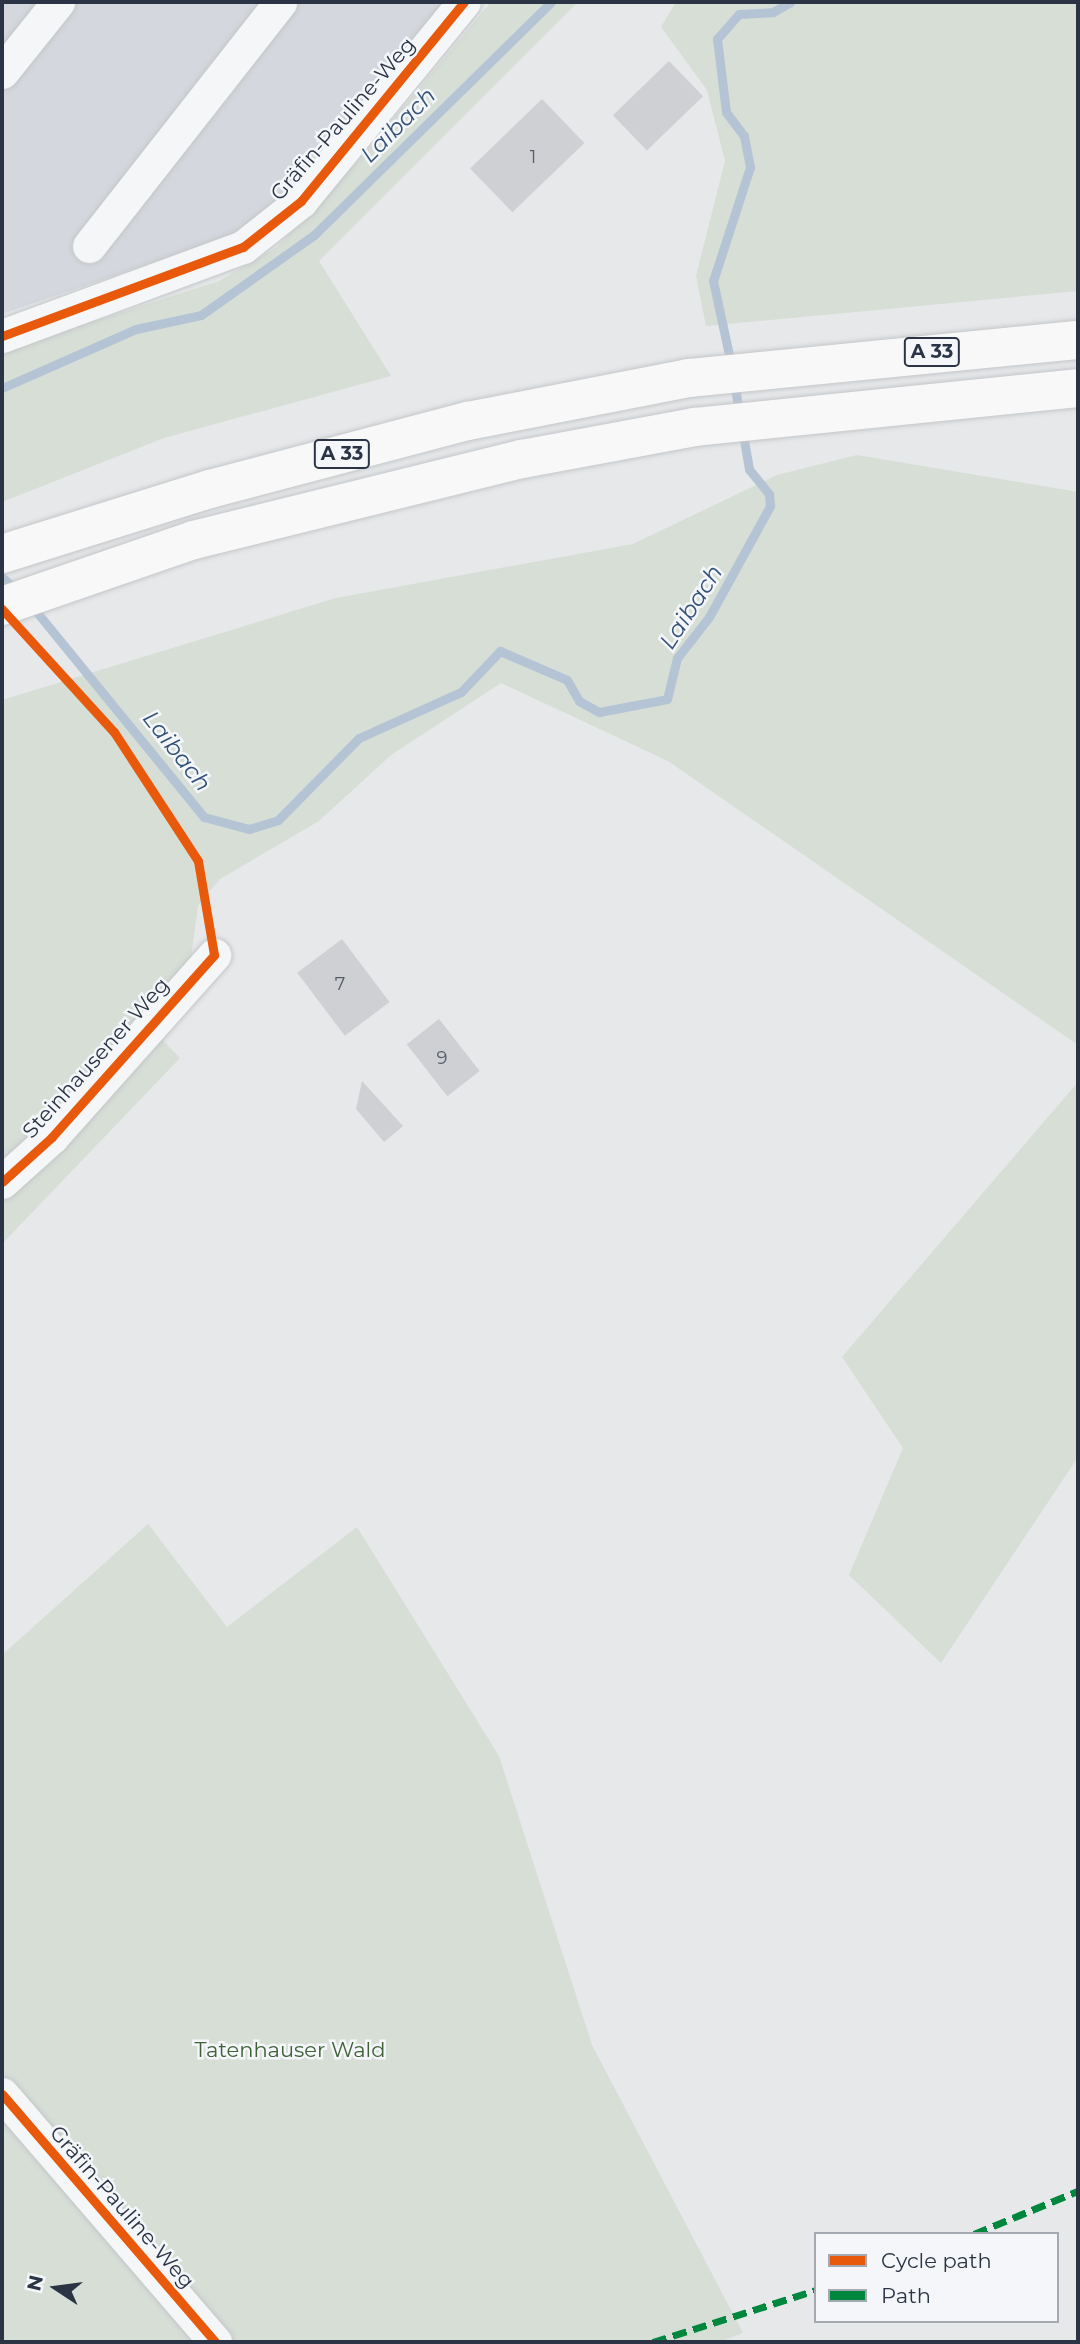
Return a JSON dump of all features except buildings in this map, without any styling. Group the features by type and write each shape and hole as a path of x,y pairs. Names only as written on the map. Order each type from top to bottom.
{"highway":[{"name":"A 33","path":"2,554 210,489 468,421 689,378 785,366 1078,341"},
{"name":"A 33","path":"2,606 194,540 365,495 695,427 798,414 1078,388"}],"street":[{"path":"2,72 58,2"},
{"path":"89,246 280,2"},
{"name":"Gräfin-Pauline-Weg","path":"2,336 243,247 300,201 464,2"},
{"name":"Steinhausener Weg","path":"2,1182 52,1137 214,955"},
{"name":"Gräfin-Pauline-Weg","path":"2,2094 215,2342"}],"shaded area":[{"path":"2,2 445,2 264,214 231,236 2,314"}],"green space":[{"path":"491,2 578,2 319,261 391,376 164,438 2,502 2,351 219,281 276,248 360,159"},
{"path":"676,2 1078,2 1078,291 706,326 696,276 725,161 707,90 661,27"},
{"path":"857,455 1078,492 1078,1045 668,761 501,683 391,755 319,821 220,879 198,906 190,964 145,1022 180,1058 2,1244 2,700 336,598 633,544 777,475"},
{"path":"1078,1082 1078,1457 941,1663 849,1575 903,1448 842,1357"},
{"name":"Tatenhauser Wald","path":"148,1524 227,1627 357,1527 499,1756 592,2045 743,2333 719,2342 2,2342 2,1655"}],"waterway":[{"name":"Laibach","path":"2,388 136,329 201,315 314,235 551,2"},
{"name":"Laibach","path":"731,364 713,281 750,167 744,136 726,112 717,39 739,14 773,12 790,2"},
{"name":"Laibach","path":"734,381 739,412"},
{"name":"Laibach","path":"31,605 204,817 249,829 278,820 359,738 461,692 500,651 567,680 579,701 599,712 667,699 677,658 709,617 770,506 769,494 749,469 742,429"},
{"name":"Laibach","path":"2,577 16,590"}],"marked path":[{"path":"979,2232 1078,2191"},
{"path":"653,2342 814,2291"}],"cycle path":[{"path":"2,336 243,247 301,201 464,2"},
{"path":"2,609 114,732 198,861 214,955 52,1137 2,1182"},
{"path":"2,2094 215,2342"}]}
